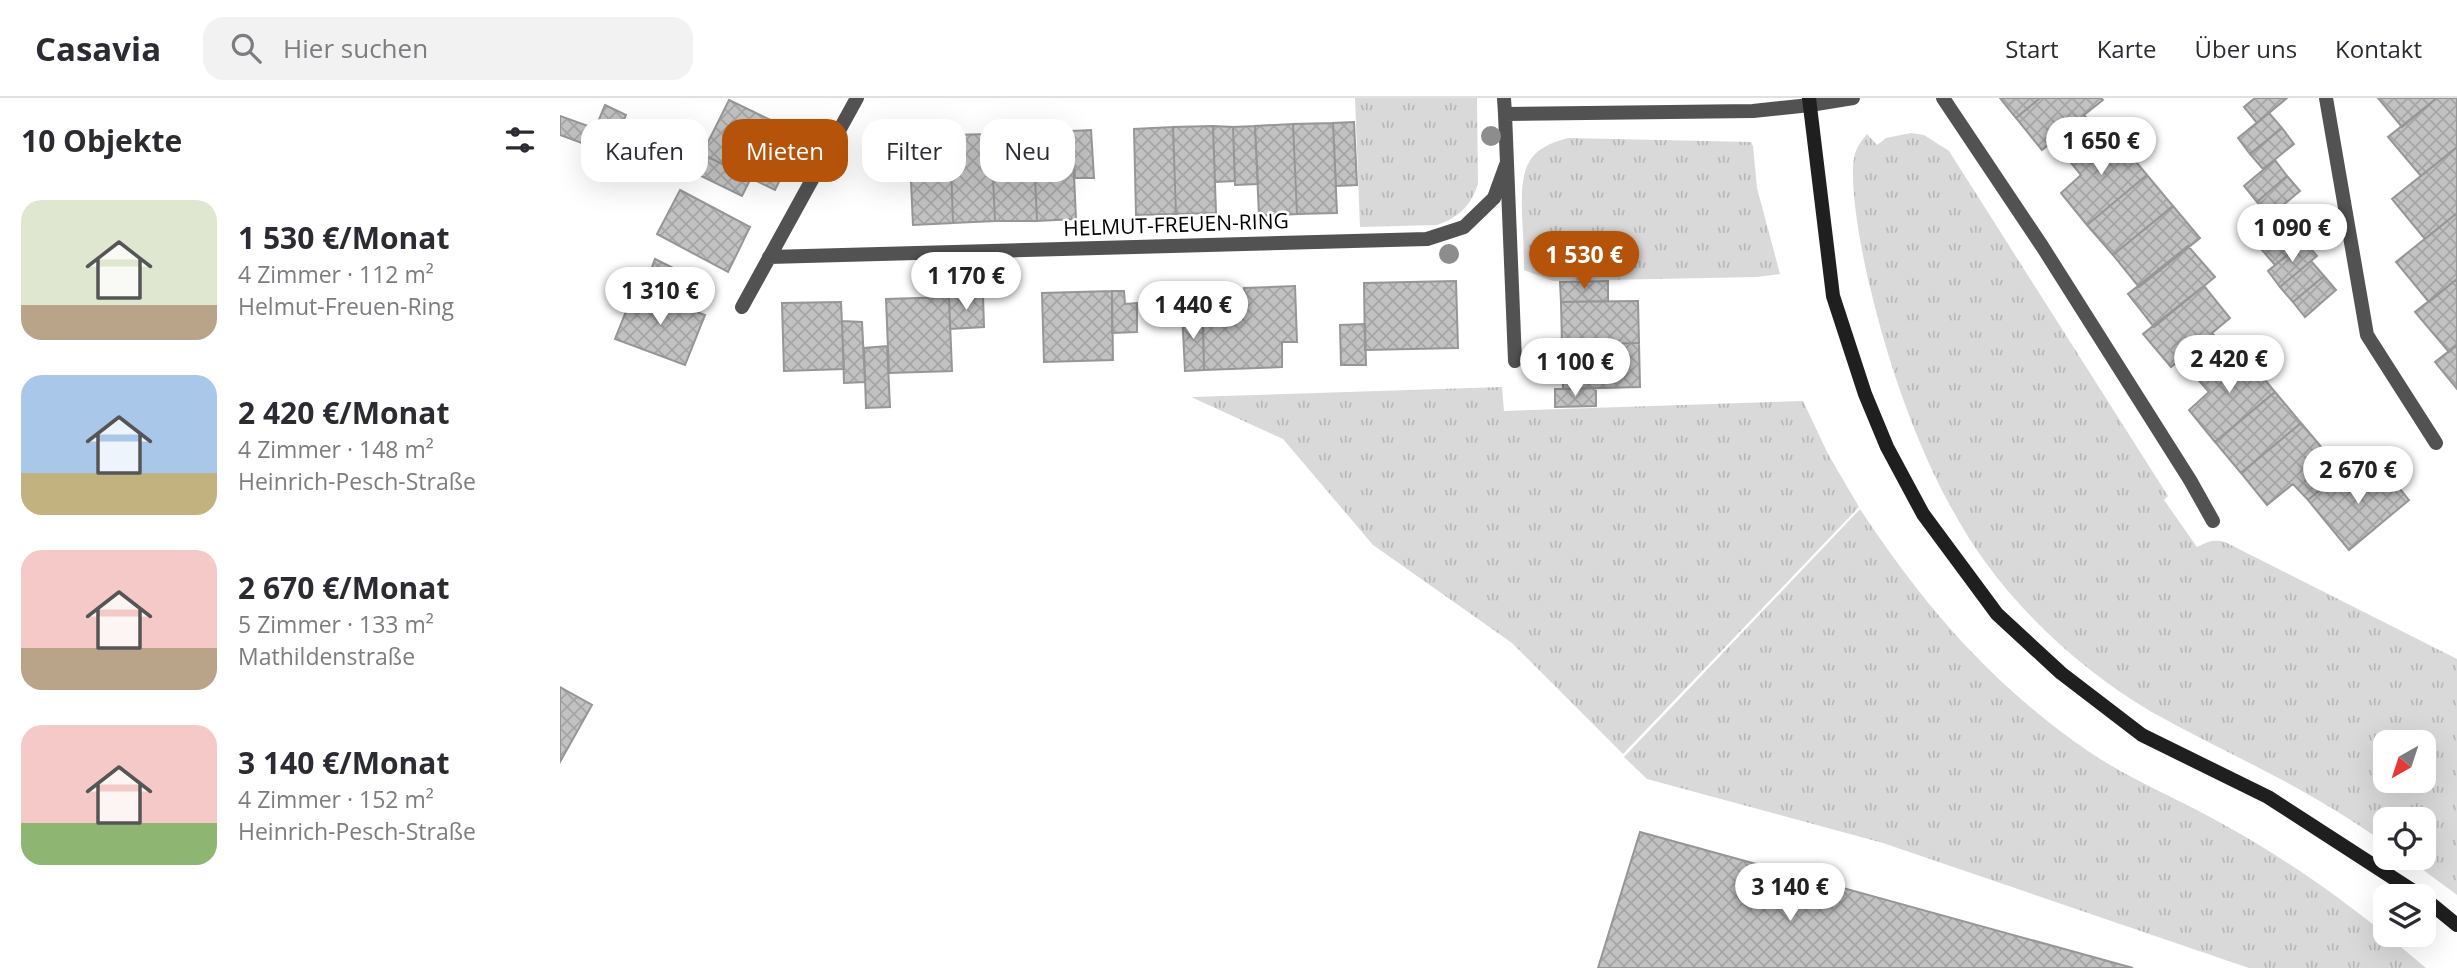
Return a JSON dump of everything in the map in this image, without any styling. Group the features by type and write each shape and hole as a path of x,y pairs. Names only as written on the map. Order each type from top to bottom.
{"street":[{"path":"741,307 857,98"},
{"name":"HELMUT-FREUEN-RING","path":"1504,98 1515,361"},
{"path":"1505,114 1753,111 1853,98"},
{"path":"1943,98 2049,258 2190,480 2213,521"},
{"path":"2326,98 2367,335 2436,443"},
{"path":"1809,102 1833,296 1865,394 1886,447 1923,514 1997,614 2061,673 2142,735 2268,797 2402,884"},
{"name":"HELMUT-FREUEN-RING","path":"769,257 1427,239 1464,227 1494,198 1506,165"},
{"path":"2436,908 2457,925"}],"green space":[{"path":"1355,98 1477,98 1478,184 1463,210 1452,219 1437,225 1360,227"},
{"path":"1911,133 1924,135 1949,151 2168,496 2164,500 2197,547 2210,542 2225,542 2457,659 2457,895 2423,870 2436,870 2436,807 2373,807 2373,835 2294,786 2150,711 2104,681 2040,626 2003,585 1966,533 1930,466 1902,395 1879,322 1867,274 1853,179 1853,163 1857,149 1867,134 1877,145 1886,138"},
{"path":"1568,138 1751,142 1757,188 1780,274 1757,277 1553,281 1524,270 1524,175 1533,156 1553,143"},
{"path":"1502,387 1504,411 1803,401 1828,454 1859,507 1623,754 1512,643 1373,545 1283,439 1191,397"},
{"path":"1860,509 1909,578 1962,642 2053,726 2105,762 2211,817 2280,858 2373,925 2373,947 2400,947 2426,968 2249,968 1883,843 1647,779 1624,757"}],"building":[{"path":"2000,98 2040,98 2016,118"},
{"path":"2040,98 2101,98 2103,100 2084,115 2098,132 2067,158 2053,141 2042,150 2016,118"},
{"path":"2255,98 2287,98 2257,123 2244,107"},
{"path":"2378,98 2437,98 2402,127"},
{"path":"2437,98 2457,98 2457,147 2421,176 2388,137"},
{"path":"729,100 769,119 722,119 722,164 708,157 708,142"},
{"path":"605,105 626,115 624,119 599,119"},
{"path":"2269,113 2282,128 2250,154 2238,138"},
{"path":"560,116 581,124 581,143 560,135"},
{"path":"1354,122 1357,185 1336,186 1333,123"},
{"path":"1333,123 1337,213 1297,214 1293,124"},
{"path":"1293,124 1297,214 1259,216 1255,126"},
{"path":"1213,126 1233,127 1235,181 1215,182"},
{"path":"1213,126 1216,213 1176,214 1173,127"},
{"path":"1255,126 1258,184 1235,185 1233,127"},
{"path":"1173,127 1176,214 1136,215 1134,129"},
{"path":"2282,128 2294,144 2263,169 2250,154"},
{"path":"1091,130 1094,178 1075,178 1075,131"},
{"path":"2098,132 2112,150 2120,143 2147,175 2087,225 2061,193 2081,175 2067,158"},
{"path":"980,134 980,182 993,182 995,221 953,223 952,182 966,182 966,135"},
{"path":"2457,147 2457,213 2425,239 2392,199"},
{"path":"708,157 722,164 722,182 749,182 742,196 708,179"},
{"path":"2275,160 2287,176 2257,202 2244,186"},
{"path":"2147,175 2173,206 2113,255 2087,225"},
{"path":"2287,176 2300,191 2269,217 2257,202"},
{"path":"759,182 779,182 775,190"},
{"path":"911,182 952,182 953,223 913,225"},
{"path":"993,182 1035,182 1037,221 995,221"},
{"path":"1035,182 1074,182 1076,219 1037,221"},
{"path":"680,190 750,227 728,272 657,234"},
{"path":"2173,206 2200,238 2139,287 2113,255"},
{"path":"2281,208 2294,224 2262,250 2250,234"},
{"path":"2457,213 2457,279 2429,302 2396,262"},
{"path":"2294,224 2307,239 2275,265 2262,250"},
{"path":"2304,241 2317,256 2280,287 2268,271"},
{"path":"2188,246 2215,277 2154,327 2128,294"},
{"path":"655,259 707,285 697,312 643,292"},
{"path":"2311,261 2324,276 2293,302 2280,287"},
{"path":"2324,276 2336,290 2305,317 2293,302"},
{"path":"2457,279 2457,345 2449,352 2415,312"},
{"path":"1456,281 1458,348 1365,350 1364,283"},
{"path":"1608,281 1608,301 1561,302 1560,282"},
{"path":"1295,286 1297,342 1282,342 1282,367 1204,370 1202,296 1245,295 1244,288"},
{"path":"2204,286 2230,318 2212,333 2226,350 2195,376 2181,359 2171,367 2143,334"},
{"path":"635,289 705,315 685,365 615,339"},
{"path":"1112,291 1113,360 1044,362 1042,293"},
{"path":"1112,291 1124,291 1125,304 1137,303 1137,332 1112,333"},
{"path":"983,296 984,327 950,329 949,297"},
{"path":"949,297 952,371 889,373 886,299"},
{"path":"1638,301 1639,343 1562,345 1561,302"},
{"path":"841,302 844,369 784,371 782,303"},
{"path":"1203,311 1204,370 1185,371 1182,312"},
{"path":"842,321 862,322 865,382 844,383"},
{"path":"1365,324 1366,365 1341,365 1340,325"},
{"path":"1639,343 1640,387 1563,389 1562,345"},
{"path":"2457,345 2457,389 2435,362"},
{"path":"887,346 890,407 866,408 864,348"},
{"path":"2226,350 2240,367 2249,360 2275,392 2215,442 2189,410 2209,392 2195,376"},
{"path":"1555,389 1596,389 1596,406 1555,407"},
{"path":"2275,392 2301,423 2241,473 2215,442"},
{"path":"2301,423 2328,455 2325,458 2339,474 2308,500 2293,484 2267,505 2241,473"},
{"path":"2382,467 2409,500 2349,550 2308,500 2339,474 2353,491"},
{"path":"560,687 592,705 560,762"},
{"path":"1640,832 2133,968 1598,968"}]}
